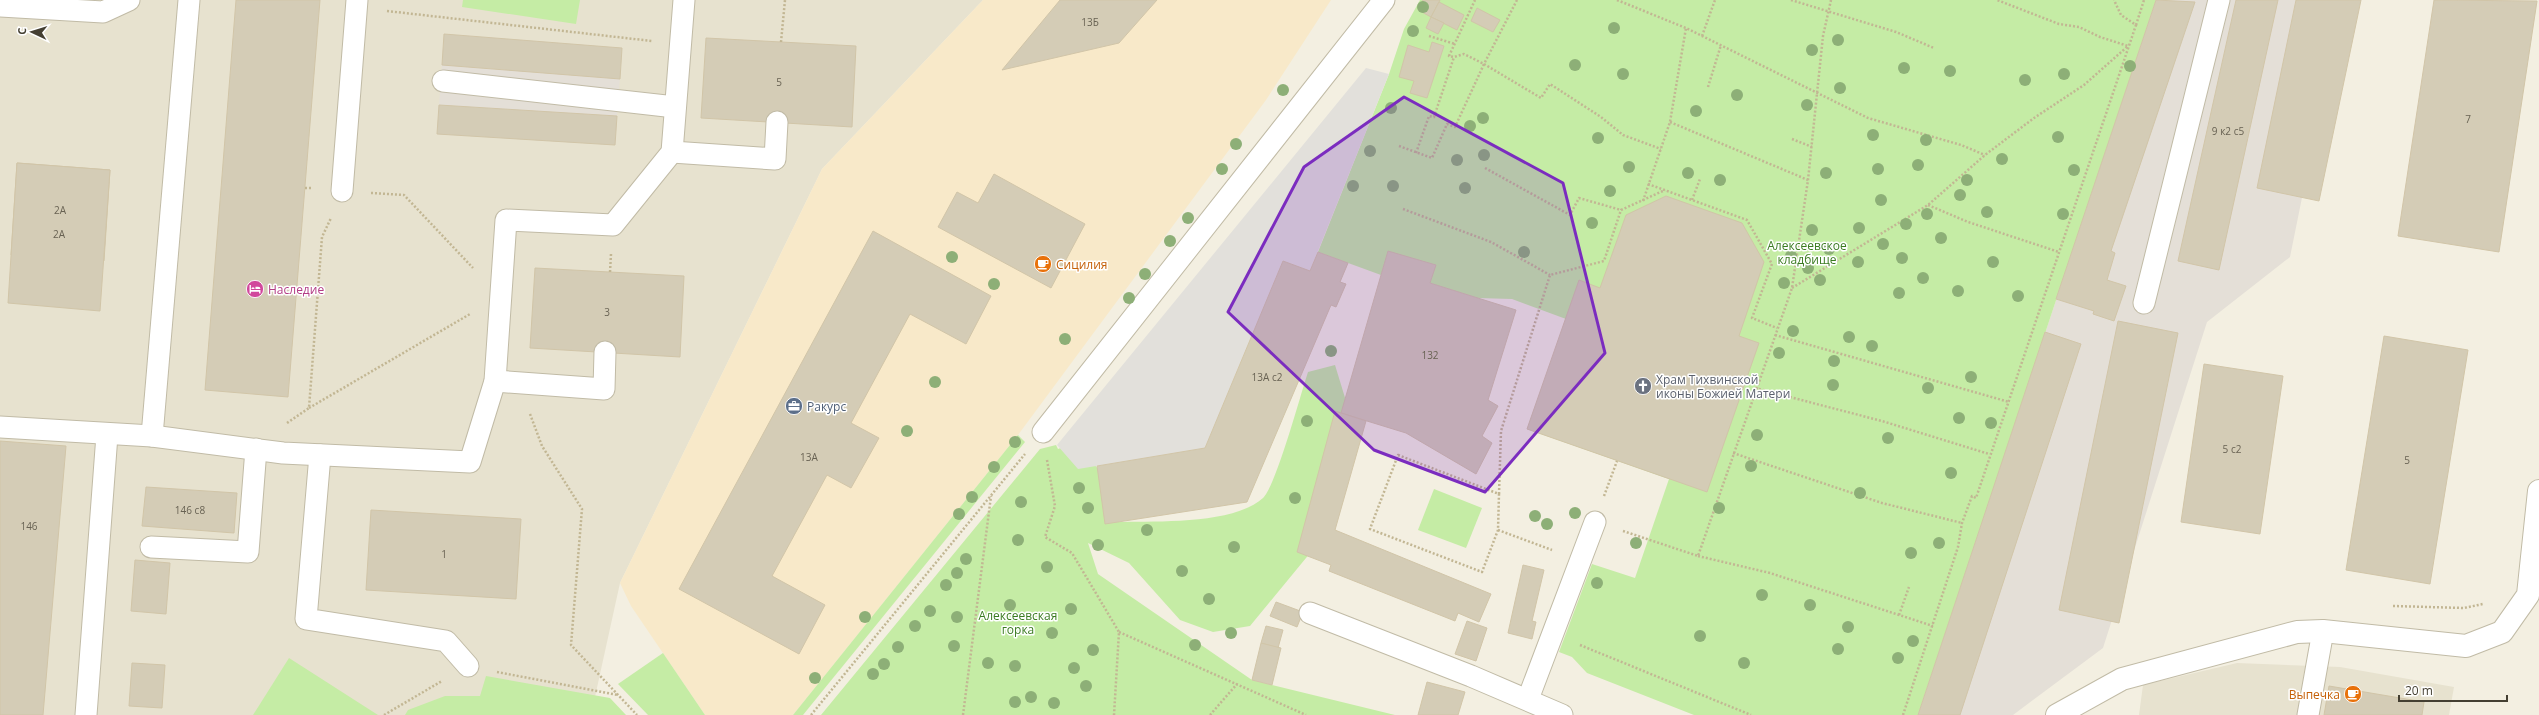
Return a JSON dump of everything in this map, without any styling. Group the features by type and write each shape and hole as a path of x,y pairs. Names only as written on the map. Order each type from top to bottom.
{"street":[{"path":"2057,715 2122,679 2297,632 2323,631 2466,646 2502,632 2528,595 2539,491"}],"lane":[{"path":"0,6 103,12 129,0"},
{"path":"152,436 189,0"},
{"path":"0,427 107,435 152,436 262,450 320,455 470,462 495,382 506,220 613,225 672,152 684,0"},
{"path":"1043,432 1384,0"},
{"path":"2144,303 2220,0"},
{"path":"342,192 357,4"},
{"path":"443,80 675,107"},
{"path":"672,152 775,159 777,122"},
{"path":"495,382 604,389 605,352"},
{"path":"86,715 107,435"},
{"path":"151,546 248,552 262,450"},
{"path":"320,455 306,619 446,641 468,666"},
{"path":"1528,699 1595,522"},
{"path":"1310,613 1528,699 1562,715"},
{"path":"2308,715 2323,631"}],"path":[{"path":"781,42 785,0"},
{"path":"1475,0 1449,56 1454,57 1464,54 1484,64 1541,98 1550,84 1601,118 1623,135 1661,149"},
{"path":"1399,146 1432,158 1447,124 1455,127 1484,64 1517,0"},
{"path":"1617,0 1686,28 1818,95 1868,118 1961,145 1985,155"},
{"path":"1702,36 1715,0"},
{"path":"1791,0 1896,32 1934,48"},
{"path":"1698,556 1755,388 1792,288 1808,180 1823,36 1832,0"},
{"path":"1997,0 2059,24 2080,27 2100,37 2128,46"},
{"path":"2114,0 2120,15 2136,25"},
{"path":"1903,715 1958,547 1962,523 1972,496 1976,498 1989,454 2009,402 2144,0"},
{"path":"357,4 680,44"},
{"path":"1642,201 1670,122 1686,28"},
{"path":"1429,36 1455,44"},
{"path":"1708,87 1721,45"},
{"path":"1792,288 1928,205 1985,155 2034,118 2084,85 2128,46"},
{"path":"1416,153 1429,116 1434,117 1454,57"},
{"path":"1670,122 1808,180"},
{"path":"1792,139 1812,147"},
{"path":"1485,168 1570,215 1579,198 1621,210 1666,190"},
{"path":"1692,200 1700,178"},
{"path":"1648,184 1747,220 1772,264 1752,318 1777,328"},
{"path":"262,450 282,426 309,408 500,297 404,196 342,192 322,237 309,408"},
{"path":"1928,205 1968,222 2059,252"},
{"path":"1403,209 1491,242 1550,275 1604,261 1621,210"},
{"path":"1499,494 1398,455 1370,529 1482,572 1498,530 1502,431 1550,275"},
{"path":"1775,335 2009,402"},
{"path":"519,383 542,446 582,509 572,645 637,715"},
{"path":"1755,388 1882,421 1989,454"},
{"path":"811,715 1043,432"},
{"path":"1733,453 1882,503 1962,523"},
{"path":"1046,455 1055,506 1045,537 1072,553 1118,632 1114,715"},
{"path":"1617,461 1595,522 1698,556 1770,573 1933,626"},
{"path":"963,715 991,496"},
{"path":"1498,530 1581,560"},
{"path":"1899,615 1909,587"},
{"path":"1118,632 1306,715"},
{"path":"1553,634 1751,715"},
{"path":"384,715 468,666 618,695"},
{"path":"1210,715 1237,684"}],"highlighted area":[{"path":"1404,97 1563,183 1605,353 1485,492 1374,450 1228,312 1304,167"}],"shaded area":[{"path":"0,0 983,0 822,169 620,583 591,715 0,715"},
{"path":"983,0 1331,0 1266,100 1018,435 793,715 705,715 631,606 620,583 822,169"},
{"path":"2156,0 2342,0 2290,257 2207,322 2103,648 2013,715 1918,715"},
{"path":"444,34 622,48 615,145 437,134"},
{"path":"1366,68 1389,74 1310,271 1283,261 1205,448 1078,469 1057,445"},
{"path":"2237,663 2340,667 2454,687 2449,715 2139,715 2143,685"}],"green space":[{"path":"463,0 580,0 576,24 462,7"},
{"name":"Алексеевское кладбище","path":"1420,0 2156,0 1918,715 1694,715 1587,673 1572,657 1559,652 1592,564 1635,578 1669,479 1527,429 1566,319 1512,299 1477,298 1430,283 1435,265 1388,252 1381,275 1318,252 1389,74 1404,29"},
{"name":"Алексеевская горка","path":"1335,365 1346,401 1320,541 1250,626 1213,632 1180,620 1129,563 1088,543 1098,574 1252,680 1395,715 821,715 1040,449 1056,445 1058,449 1075,442 1099,470 1116,522 1193,520 1233,513 1250,507 1263,498 1268,490 1275,476 1288,438 1308,372"},
{"path":"1018,435 1025,442 803,715 793,715"},
{"path":"1434,489 1482,508 1466,548 1418,530"},
{"path":"663,653 705,715 648,715 618,684"},
{"path":"289,658 378,715 253,715"},
{"path":"486,676 610,698 626,715 405,715 408,710 445,696 480,696"}],"building":[{"name":"Наследие","path":"236,0 320,0 288,397 205,390"},
{"path":"1060,0 1157,0 1119,43 1002,70"},
{"path":"1423,0 1440,0 1431,17 1418,10"},
{"path":"2156,0 2195,2 2111,251 2115,253 2107,280 2126,286 2114,321 2093,314 2094,311 2056,299"},
{"path":"2236,0 2278,0 2219,270 2178,261"},
{"path":"2296,0 2361,0 2319,201 2257,188"},
{"path":"2434,0 2537,1 2499,252 2398,236"},
{"path":"1439,2 1464,15 1457,30 1431,17"},
{"path":"1477,8 1500,20 1493,32 1471,21"},
{"path":"1431,17 1444,23 1438,34 1426,28"},
{"path":"444,34 622,48 620,79 442,65"},
{"path":"706,38 856,46 852,127 701,118"},
{"path":"1432,42 1444,46 1427,98 1410,93 1414,81 1399,77 1408,45 1429,52"},
{"path":"439,105 617,116 615,145 437,134"},
{"path":"17,163 110,170 104,261 11,255"},
{"path":"17,163 110,170 100,311 8,303"},
{"path":"994,174 1085,224 1051,288 938,227 957,192 978,203"},
{"name":"Храм Тихвинской иконы Божией Матери","path":"1666,196 1742,223 1764,262 1739,336 1759,343 1707,492 1527,429 1579,280 1600,288 1626,215"},
{"path":"873,231 991,296 966,344 910,314 851,423 879,438 851,488 827,475 772,576 825,605 799,654 679,589"},
{"path":"1388,251 1436,265 1430,283 1516,310 1488,400 1498,406 1482,436 1492,443 1476,474 1406,433 1341,413"},
{"path":"1318,252 1348,263 1340,282 1346,284 1336,307 1331,305 1247,502 1105,524 1097,466 1205,448 1283,261 1310,271"},
{"path":"535,268 684,276 680,357 530,348"},
{"path":"2118,321 2178,333 2119,623 2059,610"},
{"path":"2045,332 2081,344 1960,715 1918,715"},
{"path":"2384,336 2468,350 2430,584 2346,570"},
{"path":"2204,364 2283,376 2260,534 2181,522"},
{"path":"1335,411 1366,421 1335,530 1491,594 1479,622 1458,613 1455,621 1329,571 1331,565 1297,552"},
{"path":"0,441 66,446 43,715 0,715"},
{"path":"146,487 237,493 234,533 142,526"},
{"path":"371,510 521,519 516,599 366,590"},
{"path":"135,560 170,563 166,614 131,611"},
{"path":"1523,565 1544,570 1532,621 1536,622 1532,639 1508,633"},
{"path":"1276,602 1303,612 1297,627 1270,616"},
{"path":"1467,621 1487,628 1476,661 1455,654"},
{"path":"1266,626 1283,630 1278,648 1261,643"},
{"path":"1261,643 1281,648 1272,685 1252,680"},
{"path":"132,663 165,665 162,708 129,706"},
{"path":"1427,682 1465,692 1458,715 1418,715"},
{"path":"2329,686 2424,702 2422,715 2324,715"}],"place":[{"name":"Сицилия","path":"1043,264"},
{"name":"Наследие","path":"255,289"},
{"name":"Храм Тихвинской иконы Божией Матери","path":"1643,386"},
{"name":"Ракурс","path":"794,406"},
{"name":"Выпечка","path":"2353,694"}]}
